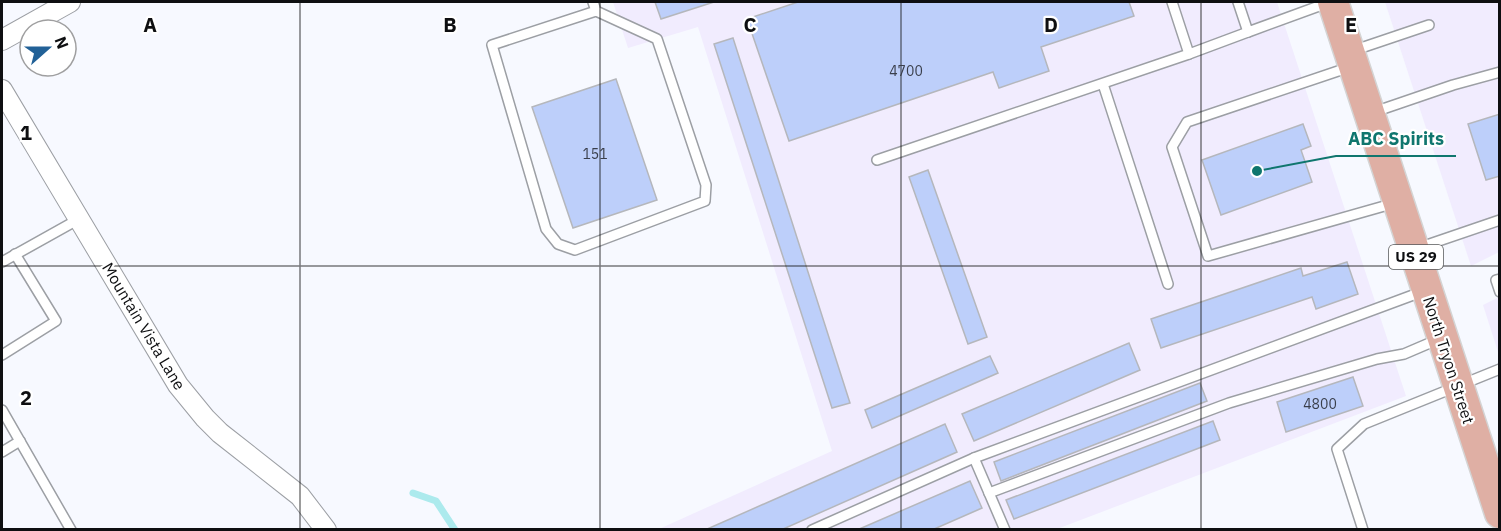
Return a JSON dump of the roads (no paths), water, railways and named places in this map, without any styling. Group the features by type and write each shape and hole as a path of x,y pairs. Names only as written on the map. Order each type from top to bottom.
{"main road":[{"name":"North Tryon Street","path":"1333,2 1457,386 1498,499"}],"street":[{"path":"2,40 70,2"},
{"name":"Mountain Vista Lane","path":"2,90 178,385 220,433 300,496 326,530"}],"lane":[{"path":"1172,2 1189,54"},
{"path":"1238,2 1248,32"},
{"path":"877,160 1103,84 1333,2"},
{"path":"595,6 657,39 706,185 705,201 575,250 558,244 546,229 492,45 595,6"},
{"path":"1398,202 1208,256 1172,147 1187,122 1352,59 1429,25"},
{"path":"1369,113 1500,72"},
{"path":"1103,84 1167,284"},
{"path":"2,262 78,219"},
{"path":"1413,250 1500,220"},
{"path":"2,355 56,321 15,254"},
{"path":"1500,279 1497,280 1500,292"},
{"path":"812,530 974,458 1426,290"},
{"path":"989,493 1230,403 1377,359 1404,354 1442,338"},
{"path":"1363,530 1337,449 1364,424 1500,369"},
{"path":"2,410 71,530"},
{"path":"2,452 20,441"},
{"path":"974,458 1005,530"}],"waterway":[{"path":"413,493 436,501 455,530"}],"place":[{"name":"ABC Spirits","path":"1257,171"}]}
